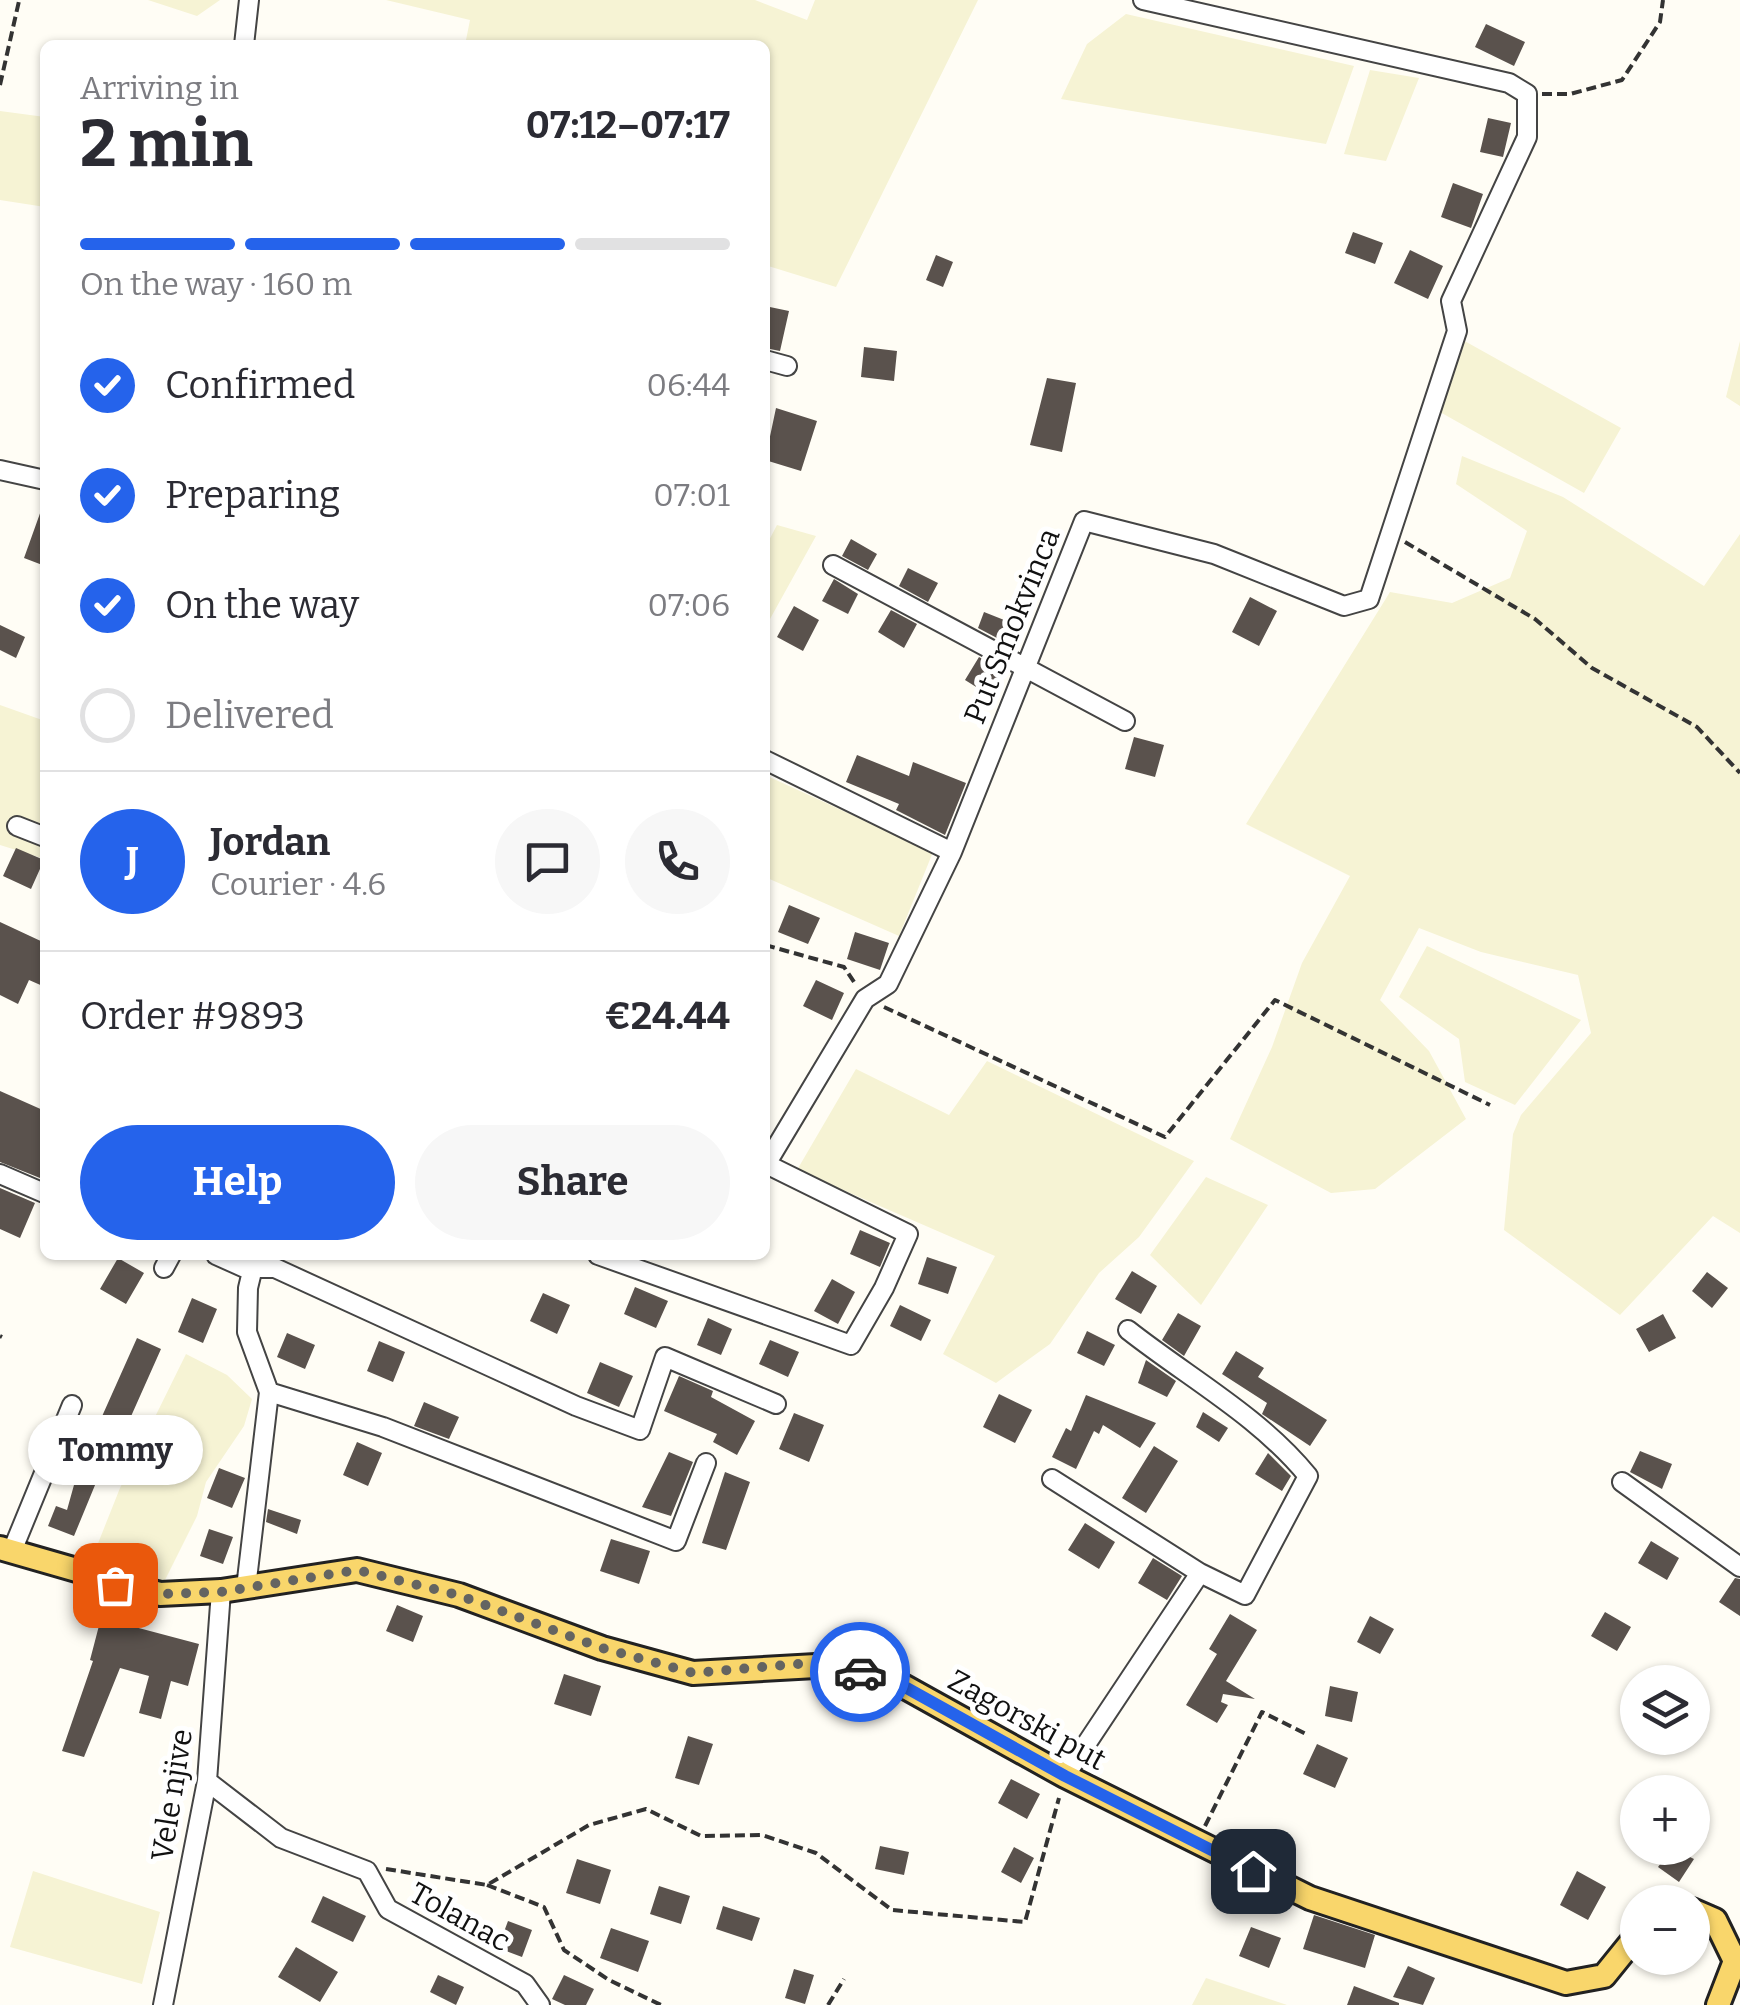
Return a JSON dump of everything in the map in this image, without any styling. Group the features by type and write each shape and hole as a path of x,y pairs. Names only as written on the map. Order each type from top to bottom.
{"main road":[{"name":"Zagorski put","path":"6,1549 160,1594 221,1592 357,1570 458,1595 602,1648 693,1673 834,1665 896,1682 1065,1776 1310,1898 1566,1983 1604,1976 1620,1956"},
{"path":"1710,1918 1735,1960 1718,2005"}],"street":[{"path":"245,40 249,0"},
{"path":"1143,0 1388,53 1509,83 1527,94"},
{"name":"Put Smokvinca","path":"770,1159 865,998 888,984 952,852 1084,521 1214,554 1344,606 1369,599 1456,331 1451,301 1528,137 1527,94"},
{"path":"770,361 787,366"},
{"path":"0,470 40,479"},
{"path":"833,566 1125,721"},
{"path":"770,762 952,852"},
{"path":"18,826 40,836"},
{"path":"612,1260 851,1345 884,1288 908,1234 770,1168"},
{"path":"0,1174 40,1191"},
{"path":"246,1588 269,1392 247,1332 248,1288 255,1262 576,1406 640,1430 665,1357 776,1404"},
{"path":"1052,1479 1200,1573 1245,1595 1308,1476 1256,1421 1206,1391 1128,1330"},
{"path":"269,1392 383,1427 676,1541 706,1463"},
{"path":"6,1549 72,1405"},
{"path":"1622,1482 1740,1567"},
{"path":"1065,1776 1200,1573"},
{"name":"Vele njive","path":"163,2005 208,1781 221,1592"},
{"path":"208,1781 281,1838 367,1871"},
{"name":"Tolanac","path":"367,1871 388,1909 525,1984 540,2005"}],"path":[{"path":"1527,94 1570,94 1622,80 1660,22 1662,0"},
{"path":"0,85 18,1"},
{"path":"1390,534 1534,619 1592,668 1697,727 1740,773"},
{"path":"770,946 844,967 865,998 1165,1138 1275,1000 1490,1105"},
{"path":"1196,1844 1262,1712 1308,1736"},
{"path":"487,1884 590,1825 646,1809 701,1836 762,1835 816,1853 892,1910 1024,1922 1065,1776"},
{"path":"367,1871 380,1868 487,1884 544,1907 564,1950 609,1980 661,2005"},
{"path":"828,2005 844,1980"}],"shaded area":[{"path":"148,0 220,0 197,16"},
{"path":"386,0 755,0 807,20 815,0 978,0 836,287 770,267 770,40 466,40 470,20"},
{"path":"1126,14 1354,66 1326,144 1061,99 1087,44"},
{"path":"1370,70 1419,78 1386,161 1344,154"},
{"path":"0,111 40,116 40,206 0,200"},
{"path":"1461,339 1621,428 1584,493 1440,412"},
{"path":"1740,341 1740,406 1726,397"},
{"path":"1462,456 1563,497 1704,586 1740,534 1740,1233 1713,1216 1620,1315 1504,1230 1513,1134 1521,1115 1591,1033 1578,975 1481,952 1419,928 1380,1000 1429,1051 1466,1119 1375,1189 1331,1193 1230,1139 1272,1047 1302,963 1350,876 1246,824 1390,592 1452,603 1510,578 1527,531 1456,484"},
{"path":"777,525 816,536 770,619 770,538"},
{"path":"0,705 40,719 40,857 0,845"},
{"path":"770,777 933,852 899,936 770,879"},
{"path":"1427,946 1581,1020 1515,1105 1465,1082 1459,1039 1399,997"},
{"path":"987,1061 1194,1161 1139,1237 1099,1273 1050,1344 996,1383 943,1354 995,1256 797,1170 856,1069 949,1115"},
{"path":"1206,1177 1268,1205 1201,1305 1150,1255"},
{"path":"186,1354 227,1375 252,1399 244,1426 206,1482 197,1516 165,1580 134,1580 91,1561 120,1488"},
{"path":"33,1871 160,1912 142,1984 10,1947"},
{"path":"1206,1978 1287,2005 1192,2005"}],"building":[{"path":"1486,24 1525,42 1514,66 1475,47"},
{"path":"1488,118 1511,123 1503,157 1480,152"},
{"path":"1453,183 1483,194 1471,228 1441,217"},
{"path":"1353,232 1383,243 1375,264 1345,253"},
{"path":"1410,250 1443,266 1428,299 1394,283"},
{"path":"936,255 953,262 943,287 926,280"},
{"path":"770,307 789,311 780,351 770,349"},
{"path":"864,347 897,351 894,381 861,377"},
{"path":"1047,378 1076,383 1062,452 1030,445"},
{"path":"776,408 817,421 801,471 770,462"},
{"path":"40,513 40,564 24,558"},
{"path":"851,539 877,554 868,570 842,556"},
{"path":"908,568 938,583 928,602 899,586"},
{"path":"834,579 858,594 848,614 822,601"},
{"path":"1250,597 1277,611 1259,646 1232,632"},
{"path":"794,606 819,620 803,651 777,637"},
{"path":"891,610 917,624 904,648 878,632"},
{"path":"984,612 1022,627 1014,647 978,628"},
{"path":"0,625 25,637 16,658 0,650"},
{"path":"979,657 1004,671 989,695 965,680"},
{"path":"1134,737 1164,745 1155,777 1125,769"},
{"path":"857,755 909,776 913,762 966,783 945,835 896,810 899,804 846,782"},
{"path":"16,848 40,858 31,889 3,876"},
{"path":"789,905 820,918 808,944 778,932"},
{"path":"0,922 40,941 40,985 29,980 18,1004 0,995"},
{"path":"855,932 889,943 880,970 847,959"},
{"path":"816,980 844,993 832,1020 803,1006"},
{"path":"0,1091 40,1109 40,1178 0,1162"},
{"path":"0,1188 35,1203 20,1238 0,1229"},
{"path":"860,1230 890,1243 880,1267 850,1254"},
{"path":"927,1257 957,1267 948,1294 918,1284"},
{"path":"117,1260 144,1273 126,1304 100,1289"},
{"path":"1132,1271 1157,1286 1141,1314 1115,1299"},
{"path":"1707,1272 1728,1288 1712,1308 1692,1291"},
{"path":"832,1279 855,1292 838,1324 814,1311"},
{"path":"635,1287 668,1301 656,1328 624,1314"},
{"path":"543,1293 570,1305 557,1334 530,1321"},
{"path":"192,1298 217,1309 203,1343 178,1332"},
{"path":"900,1305 931,1320 921,1341 890,1326"},
{"path":"1178,1313 1201,1326 1184,1356 1162,1340"},
{"path":"1663,1314 1676,1338 1649,1352 1636,1329"},
{"path":"708,1318 732,1329 721,1355 697,1345"},
{"path":"1087,1331 1115,1345 1104,1366 1077,1353"},
{"path":"287,1333 315,1345 305,1369 277,1357"},
{"path":"137,1338 161,1349 116,1450 91,1441"},
{"path":"770,1340 799,1352 788,1377 759,1364"},
{"path":"379,1341 405,1352 393,1382 367,1371"},
{"path":"1236,1351 1264,1368 1258,1377 1327,1420 1310,1446 1262,1414 1267,1403 1222,1374"},
{"path":"1146,1360 1176,1381 1167,1397 1138,1383"},
{"path":"600,1362 633,1376 619,1407 587,1393"},
{"path":"679,1376 713,1391 711,1397 755,1421 737,1455 713,1442 717,1434 664,1411"},
{"path":"999,1394 1032,1410 1015,1443 983,1427"},
{"path":"1086,1395 1156,1423 1140,1448 1103,1425 1099,1434 1094,1431 1076,1469 1052,1457 1066,1428 1071,1431"},
{"path":"424,1402 459,1417 449,1439 414,1426"},
{"path":"1203,1412 1228,1428 1219,1442 1196,1427"},
{"path":"794,1413 824,1425 809,1462 779,1449"},
{"path":"357,1442 382,1453 368,1486 343,1475"},
{"path":"1154,1446 1178,1461 1146,1513 1122,1498"},
{"path":"1640,1451 1672,1464 1662,1489 1630,1472"},
{"path":"669,1452 693,1462 671,1516 642,1507"},
{"path":"1268,1453 1291,1476 1282,1491 1255,1474"},
{"path":"79,1467 100,1473 74,1536 48,1526 56,1506 67,1510"},
{"path":"219,1468 245,1478 232,1508 207,1498"},
{"path":"725,1472 750,1482 726,1550 702,1543"},
{"path":"268,1509 301,1520 297,1534 266,1522"},
{"path":"1085,1523 1115,1542 1099,1569 1068,1550"},
{"path":"209,1529 233,1537 223,1564 200,1556"},
{"path":"611,1539 650,1551 639,1584 600,1571"},
{"path":"1651,1541 1679,1558 1667,1580 1638,1563"},
{"path":"1153,1558 1182,1576 1167,1600 1138,1583"},
{"path":"1735,1578 1740,1579 1740,1616 1719,1602"},
{"path":"397,1605 423,1616 413,1642 386,1631"},
{"path":"1605,1612 1631,1627 1617,1651 1591,1636"},
{"path":"1230,1614 1257,1630 1226,1681 1255,1699 1223,1694 1221,1702 1228,1705 1217,1723 1186,1705 1217,1654 1209,1649"},
{"path":"1370,1616 1394,1629 1380,1654 1357,1642"},
{"path":"101,1618 199,1644 188,1686 171,1681 161,1719 139,1713 149,1676 120,1668 84,1757 62,1751 93,1661 90,1660"},
{"path":"564,1674 601,1686 591,1716 554,1704"},
{"path":"1330,1686 1358,1692 1352,1722 1325,1716"},
{"path":"688,1736 713,1744 699,1785 675,1778"},
{"path":"1317,1744 1348,1758 1335,1788 1303,1774"},
{"path":"1011,1779 1040,1794 1027,1819 998,1803"},
{"path":"880,1846 909,1852 904,1875 875,1869"},
{"path":"1014,1847 1034,1858 1021,1883 1001,1872"},
{"path":"577,1859 611,1870 600,1904 566,1893"},
{"path":"1659,1865 1690,1865 1679,1882"},
{"path":"1577,1871 1606,1887 1588,1920 1560,1905"},
{"path":"659,1886 690,1896 681,1924 650,1914"},
{"path":"323,1896 366,1916 353,1942 311,1922"},
{"path":"723,1906 760,1918 752,1941 716,1929"},
{"path":"1314,1915 1375,1935 1365,1968 1303,1949"},
{"path":"508,1921 532,1930 522,1957 498,1948"},
{"path":"1251,1927 1281,1938 1269,1968 1239,1956"},
{"path":"611,1928 649,1941 638,1972 600,1958"},
{"path":"296,1947 338,1972 320,2002 278,1977"},
{"path":"1408,1966 1435,1978 1423,2005 1393,1997"},
{"path":"794,1969 814,1975 805,2004 785,1998"},
{"path":"438,1975 464,1987 456,2005 430,1992"},
{"path":"564,1975 594,1989 586,2005 565,2005 552,1999"},
{"path":"1354,1986 1399,2003 1399,2005 1347,2005"}],"way so far":[{"path":"115,1585 160,1594 221,1592 357,1570 458,1595 602,1648 693,1673 798,1664 834,1665 860,1672"}],"place":[{"name":"Tommy","path":"115,1585"}],"route":[{"path":"860,1672 896,1682 1065,1776 1253,1871"}]}
